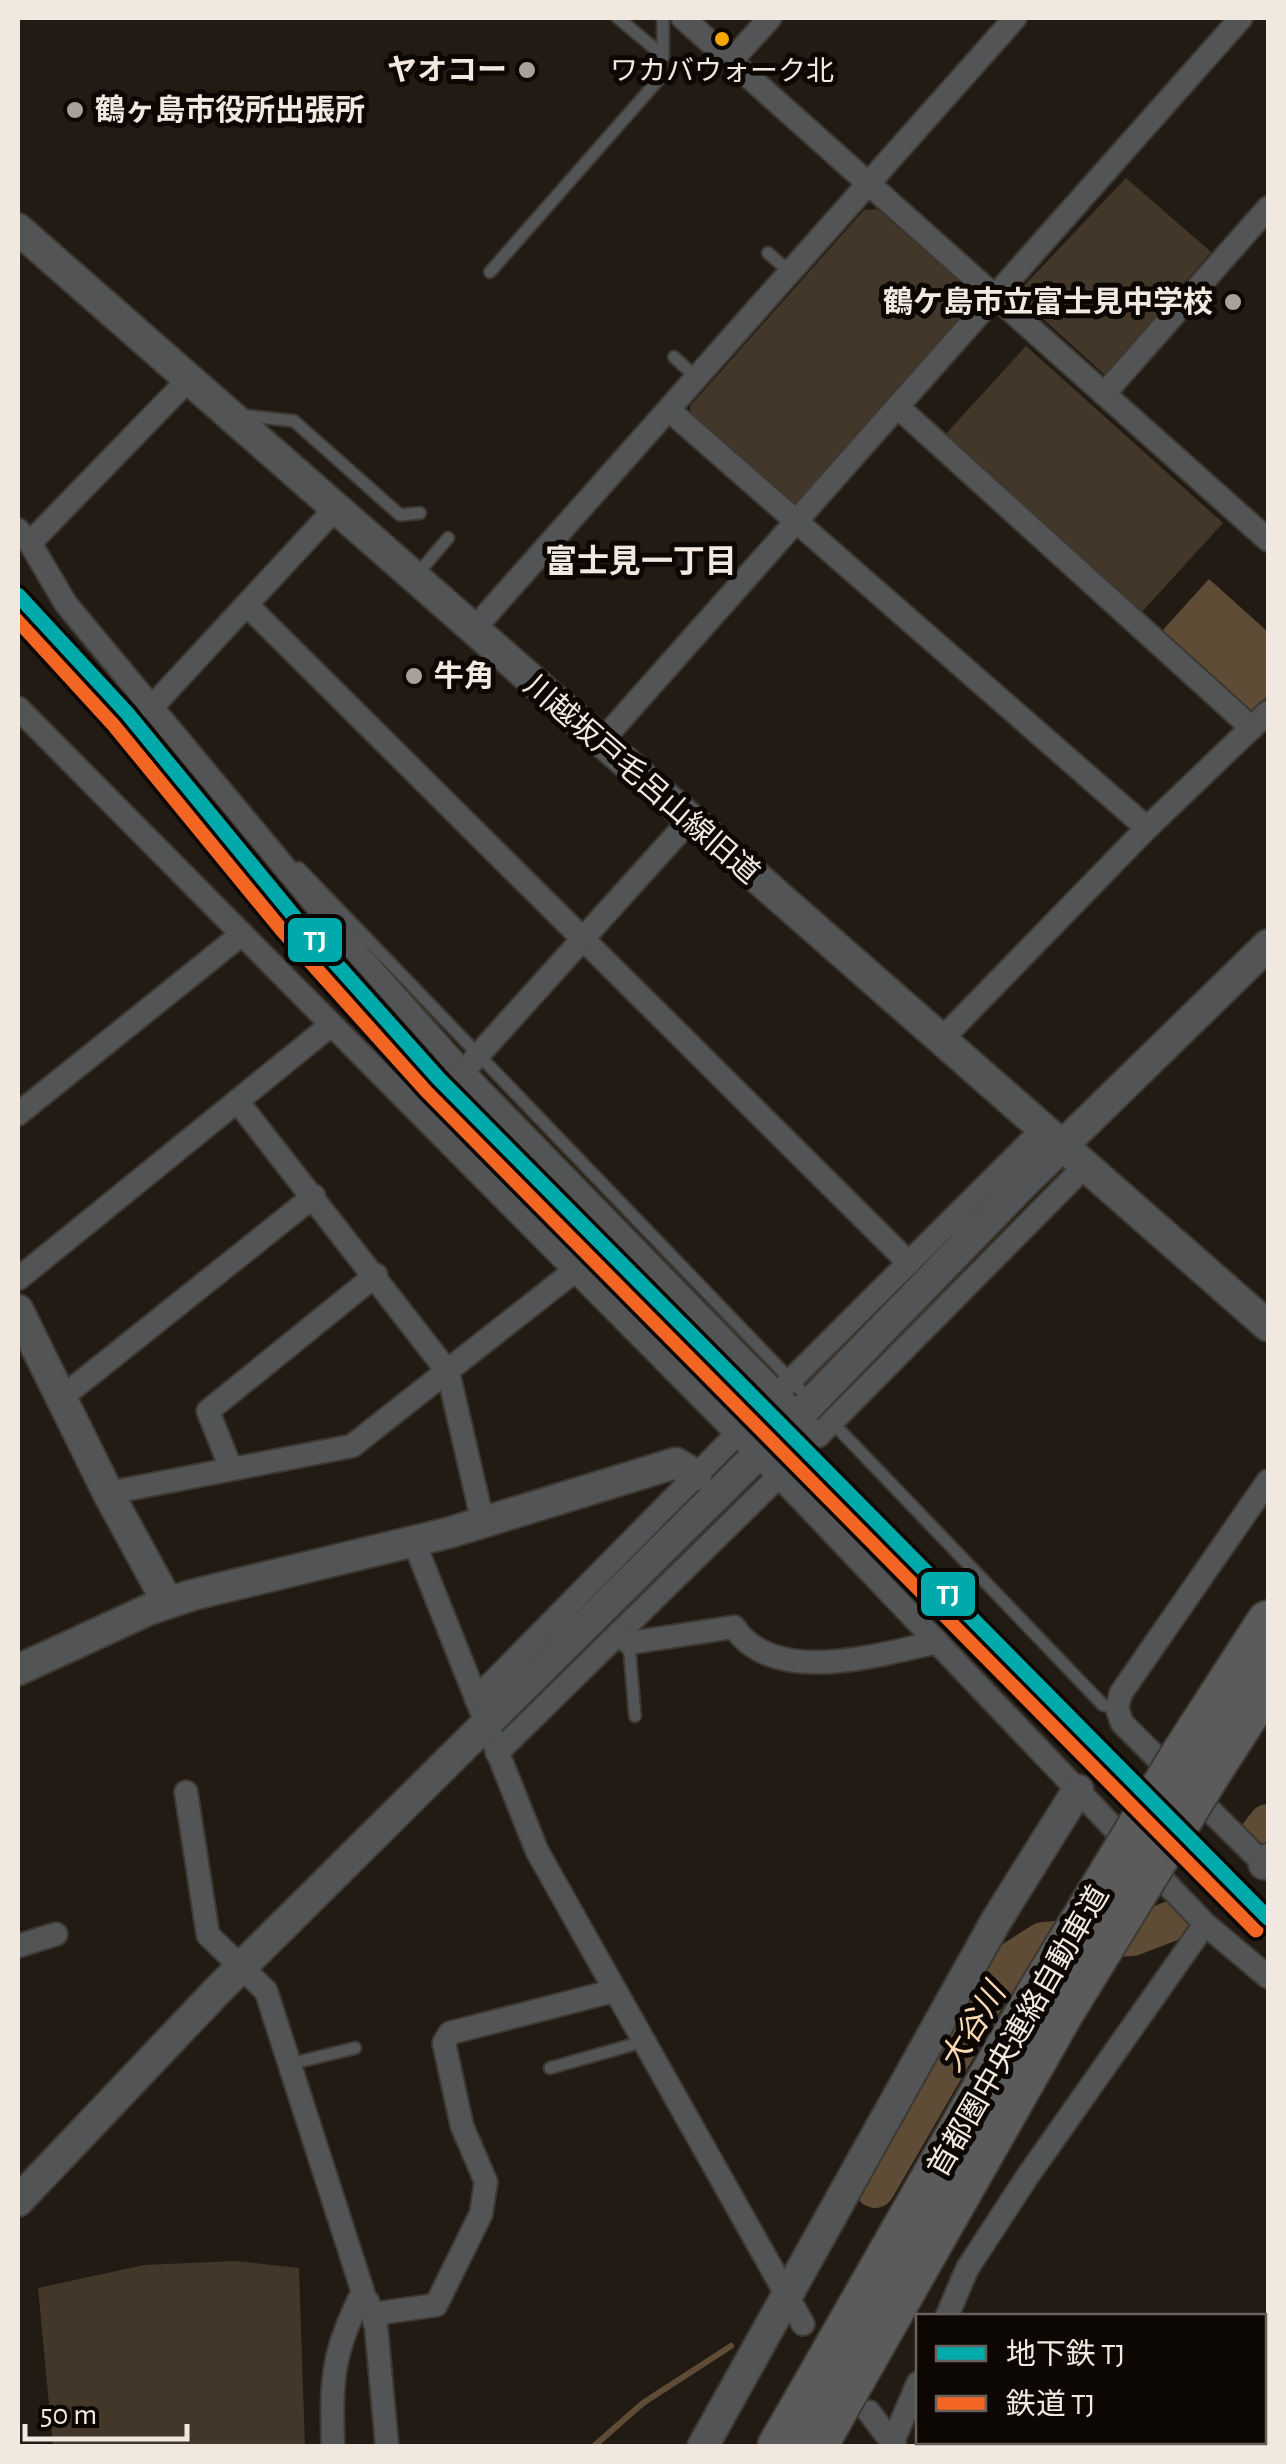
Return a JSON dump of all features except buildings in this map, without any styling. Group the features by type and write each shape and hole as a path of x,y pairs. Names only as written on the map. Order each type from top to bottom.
{"highway":[{"name":"首都圏中央連絡自動車道","path":"780,2446 831,2418 1062,2013 1268,1622"},
{"name":"首都圏中央連絡自動車道","path":"1195,1765 1268,1682"}],"street":[{"path":"682,18 1268,540"},
{"path":"732,61 770,18"},
{"path":"473,630 1015,18"},
{"path":"600,743 1241,18"},
{"path":"1104,394 1268,208"},
{"name":"川越坂戸毛呂山線旧道","path":"18,229 186,381 1268,1326"},
{"path":"186,381 24,536 66,604 330,922 464,1072 818,1436 1062,1148"},
{"path":"899,408 1260,720 940,1040"},
{"path":"668,410 1148,828"},
{"path":"151,708 334,510"},
{"path":"247,605 909,1263"},
{"path":"18,708 778,1476 1205,1924 1268,1978"},
{"path":"464,1072 689,821"},
{"path":"18,1114 242,934"},
{"path":"805,1409 1268,945"},
{"path":"18,1279 331,1026"},
{"path":"238,1102 448,1372 483,1523"},
{"path":"777,1394 909,1263 1062,1148"},
{"path":"61,1398 314,1196"},
{"path":"108,1493 352,1446 573,1272"},
{"path":"231,1470 208,1411 376,1275"},
{"path":"18,1310 108,1493 168,1603"},
{"path":"486,1726 696,1475 737,1434"},
{"path":"18,1670 168,1603 483,1523 676,1463 696,1475"},
{"path":"18,2200 242,1966 748,1464"},
{"path":"486,1726 624,1639 778,1476"},
{"path":"1266,1861 1122,1723 1117,1708 1122,1694 1268,1481"},
{"path":"414,1542 537,1851 784,2297 803,2324"},
{"path":"624,1639 734,1626 746,1645 793,1660 825,1661 869,1658 937,1642"},
{"path":"703,2446 1004,1908 1078,1790"},
{"path":"186,1792 208,1935 266,1991 373,2314 388,2446"},
{"path":"948,2314 967,2269 1027,2177 1205,1924"},
{"path":"18,1946 56,1934"},
{"path":"373,2314 436,2304 481,2214 485,2172 462,2126 444,2043 450,2033 613,1992"},
{"path":"333,2446 331,2371 364,2292"},
{"path":"831,2418 893,2446 916,2388"}],"lane":[{"path":"490,272 660,78 660,53 618,18"},
{"path":"503,257 660,79 662,18"},
{"path":"768,253 790,272"},
{"path":"674,357 697,378"},
{"path":"222,412 294,422 400,515 420,513"},
{"path":"414,579 448,538"},
{"path":"193,758 1103,1704 1117,1708"},
{"path":"624,1639 635,1716"},
{"path":"550,2068 642,2042"},
{"path":"290,2064 355,2048"}],"shaded area":[{"path":"1126,178 1211,252 1105,375 1016,294"},
{"path":"877,209 974,294 975,306 800,504 790,504 691,415 690,406 864,210"},
{"path":"1026,346 1223,523 1140,614 943,437"},
{"path":"1209,579 1268,632 1268,695 1253,712 1162,631"},
{"path":"236,2261 299,2268 305,2446 53,2446 38,2288 144,2265"}],"waterway":[{"name":"大谷川","path":"1257,1838 1268,1824"},
{"name":"大谷川","path":"875,2188 990,1989 1010,1963 1043,1942 1132,1936 1174,1920"},
{"name":"大谷川","path":"594,2446 643,2403 731,2346"}],"tunnel":[{"path":"748,1464 805,1409"}],"metro line":[{"name":"TJ","path":"18,595 127,713 297,920 439,1079 1268,1918"}],"rail line":[{"name":"TJ","path":"18,620 114,725 283,931 427,1091 1256,1930"}],"place":[{"name":"ワカバウォーク北","path":"722,39"},
{"name":"ヤオコー","path":"527,70"},
{"name":"鶴ヶ島市役所出張所","path":"75,110"},
{"name":"鶴ケ島市立富士見中学校","path":"1233,302"},
{"name":"牛角","path":"414,676"}],"district":[{"name":"富士見一丁目","path":"641,561"}]}
